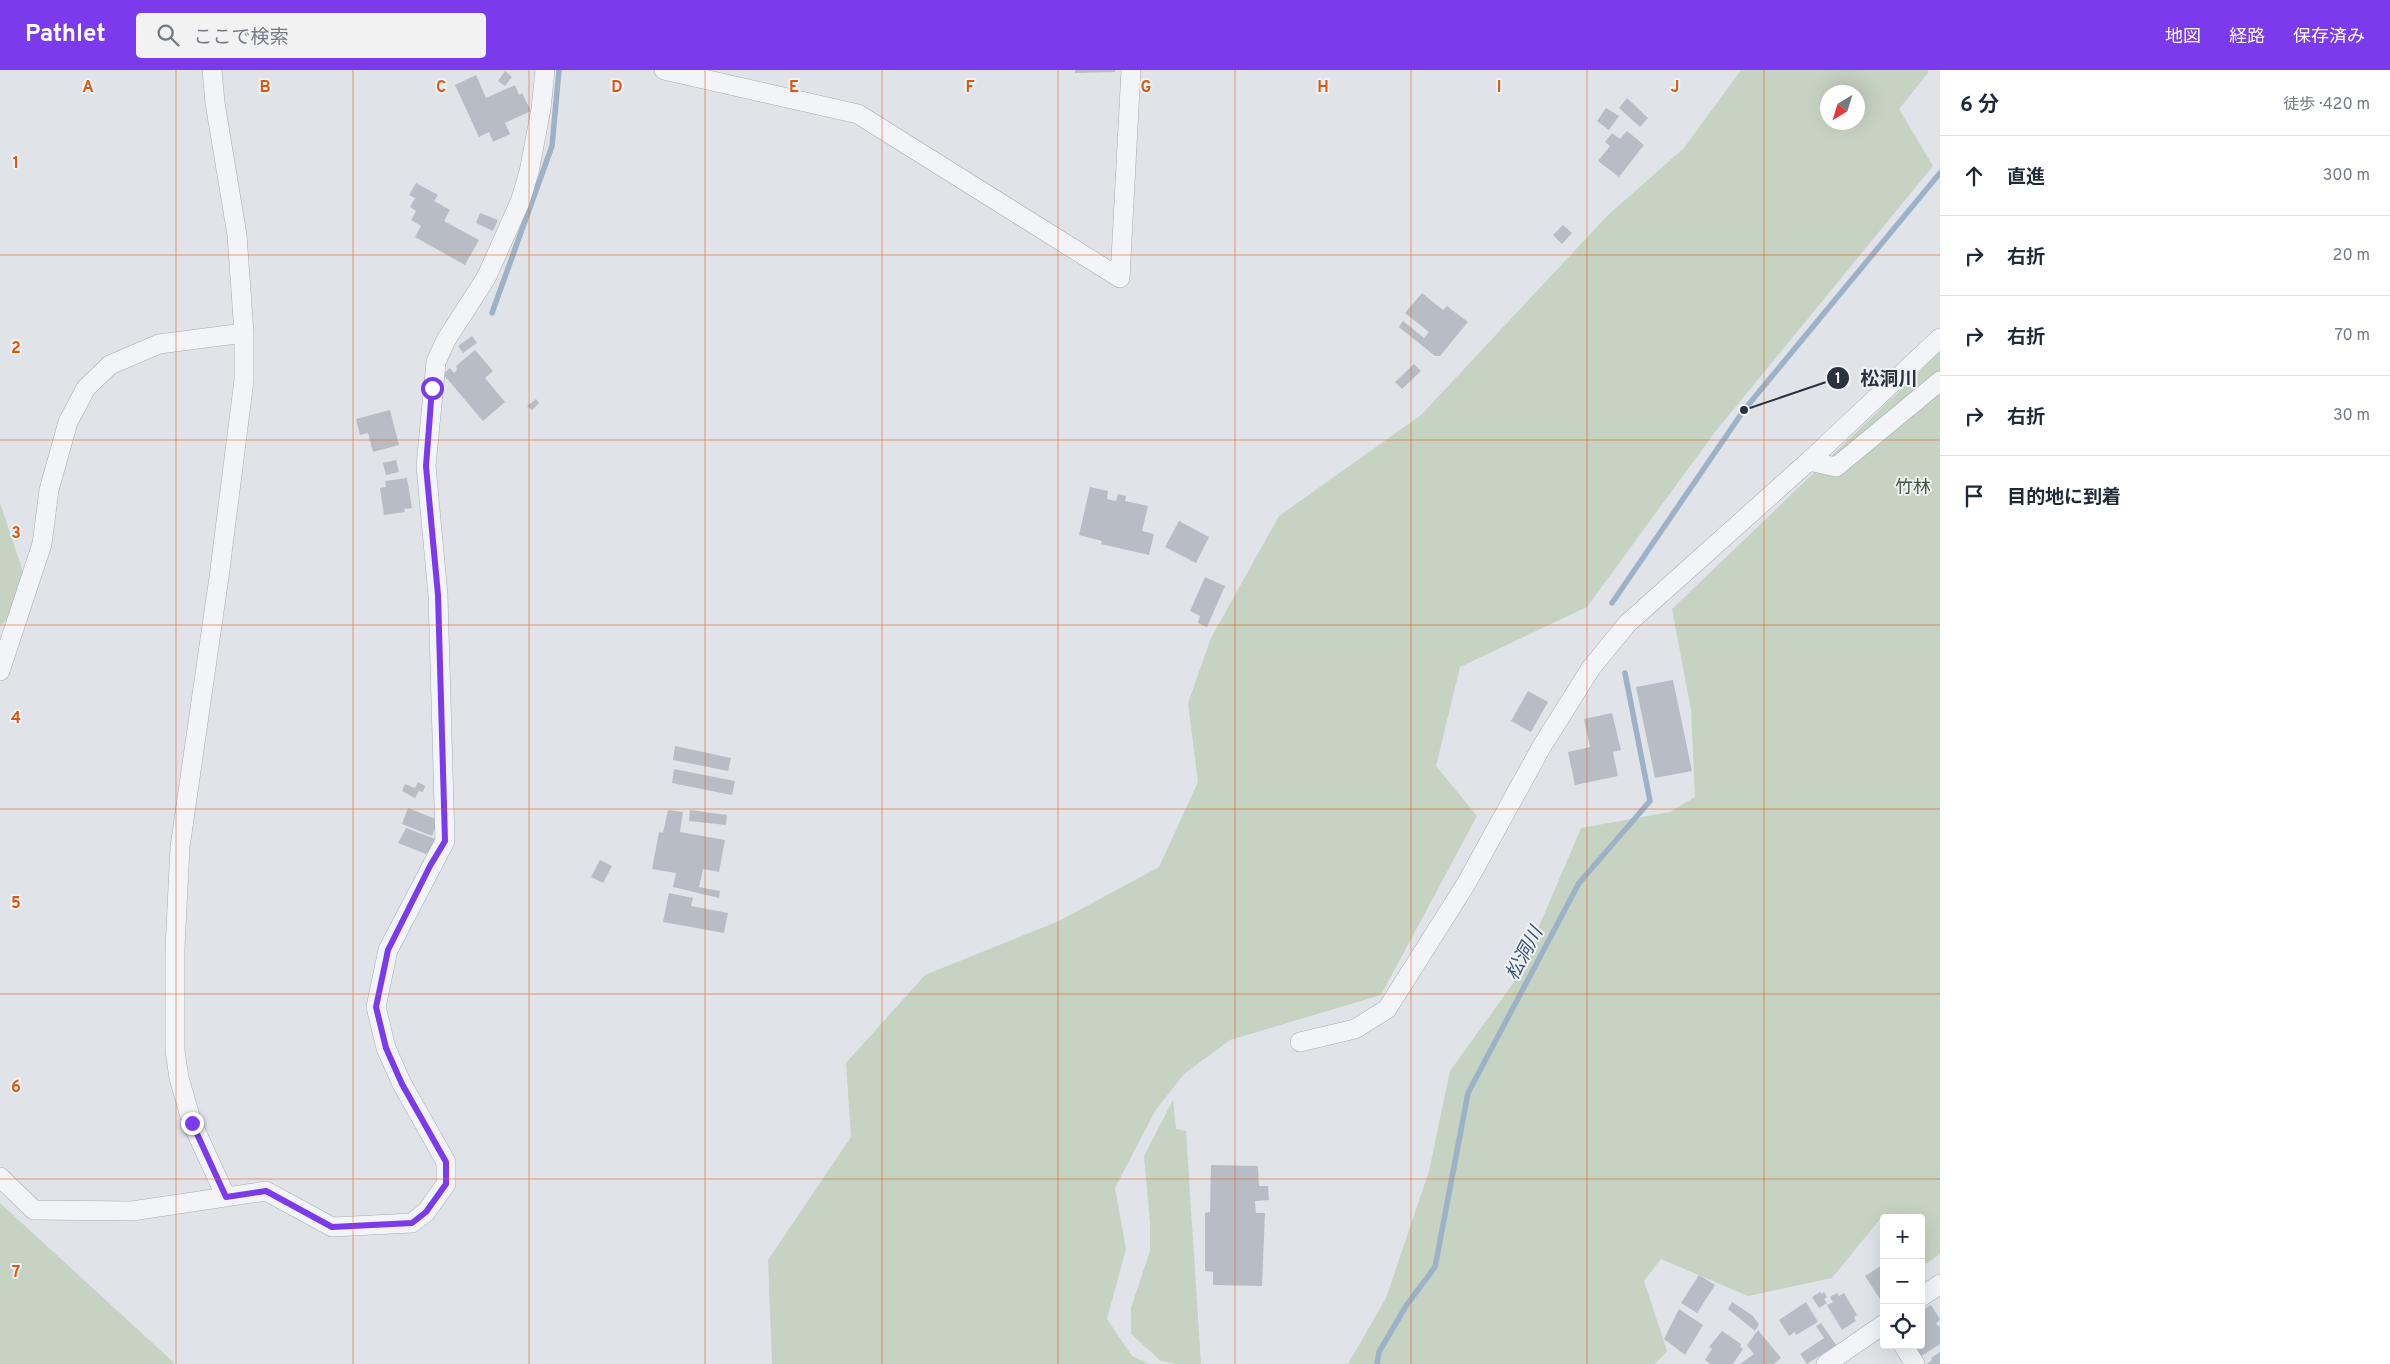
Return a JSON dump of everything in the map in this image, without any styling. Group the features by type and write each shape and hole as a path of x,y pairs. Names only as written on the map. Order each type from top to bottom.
{"street":[{"path":"212,70 215,103 237,235 244,333 244,380 219,577 180,847 175,948 176,1052 179,1078 192,1123 226,1197"},
{"path":"0,1177 34,1210 132,1211 266,1191 332,1227 412,1223 426,1212 446,1184 446,1162 402,1084 386,1048 376,1007 388,950 430,866 445,841 438,595 426,466 436,362 446,340 486,278 520,202 531,163 541,109 545,70"},
{"path":"664,70 858,114 1120,278 1131,70"},
{"path":"0,671 42,544 49,490 68,422 86,388 110,365 159,344 244,333"},
{"path":"1300,1042 1354,1029 1387,1009 1466,884 1542,746 1591,668 1627,624 1809,461 1940,338"},
{"path":"1809,461 1836,467 1940,381"},
{"path":"1925,1294 1940,1284"},
{"path":"1826,1364 1880,1327"},
{"path":"1905,1349 1916,1364"}],"green space":[{"path":"1741,70 1928,70 1928,73 1899,109 1933,166 1715,432 1587,607 1460,667 1436,766 1477,816 1381,995 1230,1040 1184,1074 1155,1111 1115,1188 1126,1249 1107,1319 1132,1356 1149,1364 772,1364 768,1260 851,1137 846,1063 925,975 1059,921 1159,867 1198,782 1188,703 1211,638 1279,516 1421,415 1608,215 1684,148"},
{"name":"竹林","path":"1940,352 1940,1254 1926,1264 1925,1263 1925,1214 1885,1213 1880,1214 1880,1219 1832,1278 1748,1296 1661,1259 1644,1281 1667,1351 1655,1364 1348,1364 1386,1298 1429,1171 1450,1071 1517,978 1581,828 1670,812 1695,797 1691,710 1672,609"},
{"path":"0,503 24,575 11,617 0,625"},
{"path":"1173,1100 1176,1129 1186,1131 1201,1364 1176,1364 1161,1361 1131,1334 1131,1308 1150,1251 1150,1222 1144,1156"},
{"path":"0,1203 171,1360 174,1364 0,1364"}],"building":[{"path":"1075,70 1115,70 1115,72 1075,73"},
{"path":"505,71 512,77 505,86 498,81"},
{"path":"476,75 486,98 515,85 519,95 522,93 531,111 505,123 510,134 493,142 489,132 479,137 455,85"},
{"path":"1627,98 1648,118 1640,127 1619,108"},
{"path":"1606,108 1619,116 1609,130 1597,121"},
{"path":"1627,131 1644,145 1619,177 1598,161 1610,146 1605,142 1612,133 1620,139"},
{"path":"416,183 438,195 434,201 450,210 444,221 479,240 465,265 415,237 421,226 411,220 416,211 410,207 415,198 409,195"},
{"path":"480,213 498,220 493,231 476,223"},
{"path":"1563,225 1572,233 1562,244 1553,235"},
{"path":"1422,293 1443,310 1447,306 1468,322 1440,356 1435,356 1399,327 1403,321 1424,338 1429,332 1405,313"},
{"path":"472,336 477,343 463,353 458,346"},
{"path":"475,350 493,371 485,378 505,402 483,421 443,374 450,368 454,373 457,370 456,366"},
{"path":"1414,364 1421,371 1402,389 1395,382"},
{"path":"536,399 539,403 532,410 527,406"},
{"path":"390,410 399,445 373,452 368,433 360,435 356,419"},
{"path":"396,460 399,472 386,475 383,463"},
{"path":"407,478 412,508 404,509 405,512 384,515 380,488 386,487 385,481"},
{"path":"1090,487 1108,491 1107,499 1116,501 1118,494 1126,496 1125,501 1148,506 1142,531 1154,534 1149,555 1101,544 1102,541 1079,535"},
{"path":"1179,521 1209,537 1196,563 1165,547"},
{"path":"1205,577 1225,586 1207,627 1198,623 1200,616 1190,611"},
{"path":"1673,680 1692,771 1655,778 1636,687"},
{"path":"1528,691 1548,702 1531,732 1511,721"},
{"path":"1612,713 1621,750 1613,752 1618,776 1575,785 1568,752 1590,747 1584,719"},
{"path":"675,746 731,758 728,771 673,760"},
{"path":"674,769 735,781 732,795 672,783"},
{"path":"418,782 425,786 423,792 419,791 415,798 402,791 405,784 415,788"},
{"path":"408,808 438,820 432,836 402,824"},
{"path":"668,810 683,812 680,832 725,840 719,872 703,869 699,887 720,891 719,898 673,887 676,873 652,869 659,832 663,833"},
{"path":"690,810 727,815 726,825 689,821"},
{"path":"406,828 438,840 426,854 398,843"},
{"path":"600,860 612,866 603,883 591,877"},
{"path":"669,893 693,898 691,906 728,913 724,933 663,922"},
{"path":"1211,1165 1258,1166 1259,1186 1268,1186 1269,1200 1255,1201 1256,1213 1265,1213 1262,1286 1213,1285 1213,1272 1205,1271 1205,1213 1210,1212"},
{"path":"1880,1267 1880,1299 1865,1276"},
{"path":"1699,1275 1715,1285 1697,1313 1681,1303"},
{"path":"1820,1292 1822,1294 1824,1292 1827,1297 1824,1299 1827,1303 1819,1308 1812,1297"},
{"path":"1837,1293 1839,1296 1844,1293 1857,1315 1854,1317 1856,1321 1842,1330 1827,1305 1833,1302 1830,1297"},
{"path":"1732,1302 1752,1315 1759,1324 1755,1331 1728,1309"},
{"path":"1806,1302 1818,1322 1796,1335 1795,1332 1789,1336 1779,1320"},
{"path":"1931,1305 1940,1319 1936,1324 1940,1327 1940,1344 1920,1357 1915,1349 1925,1349 1925,1309"},
{"path":"1679,1309 1703,1325 1685,1355 1664,1339"},
{"path":"1821,1323 1836,1345 1807,1364 1800,1354 1824,1338 1816,1326"},
{"path":"1758,1330 1781,1358 1774,1364 1740,1364 1754,1354 1747,1345"},
{"path":"1722,1331 1741,1344 1740,1347 1743,1349 1733,1364 1711,1364 1705,1360 1712,1349 1709,1347"},
{"path":"1940,1352 1940,1364 1927,1364 1932,1360 1931,1358"}],"waterway":[{"path":"492,313 552,146 559,70"},
{"name":"松洞川","path":"1612,603 1744,410 1940,173"},
{"name":"松洞川","path":"1377,1364 1379,1352 1406,1306 1435,1267 1468,1093 1579,883 1650,801 1625,673"}],"place":[{"name":"松洞川","path":"1744,410"}],"route":[{"path":"192,1123 226,1197 266,1191 332,1227 412,1223 426,1212 446,1184 446,1162 402,1084 386,1048 376,1007 388,950 430,866 445,841 443,716 438,595 426,466 432,388"}]}
